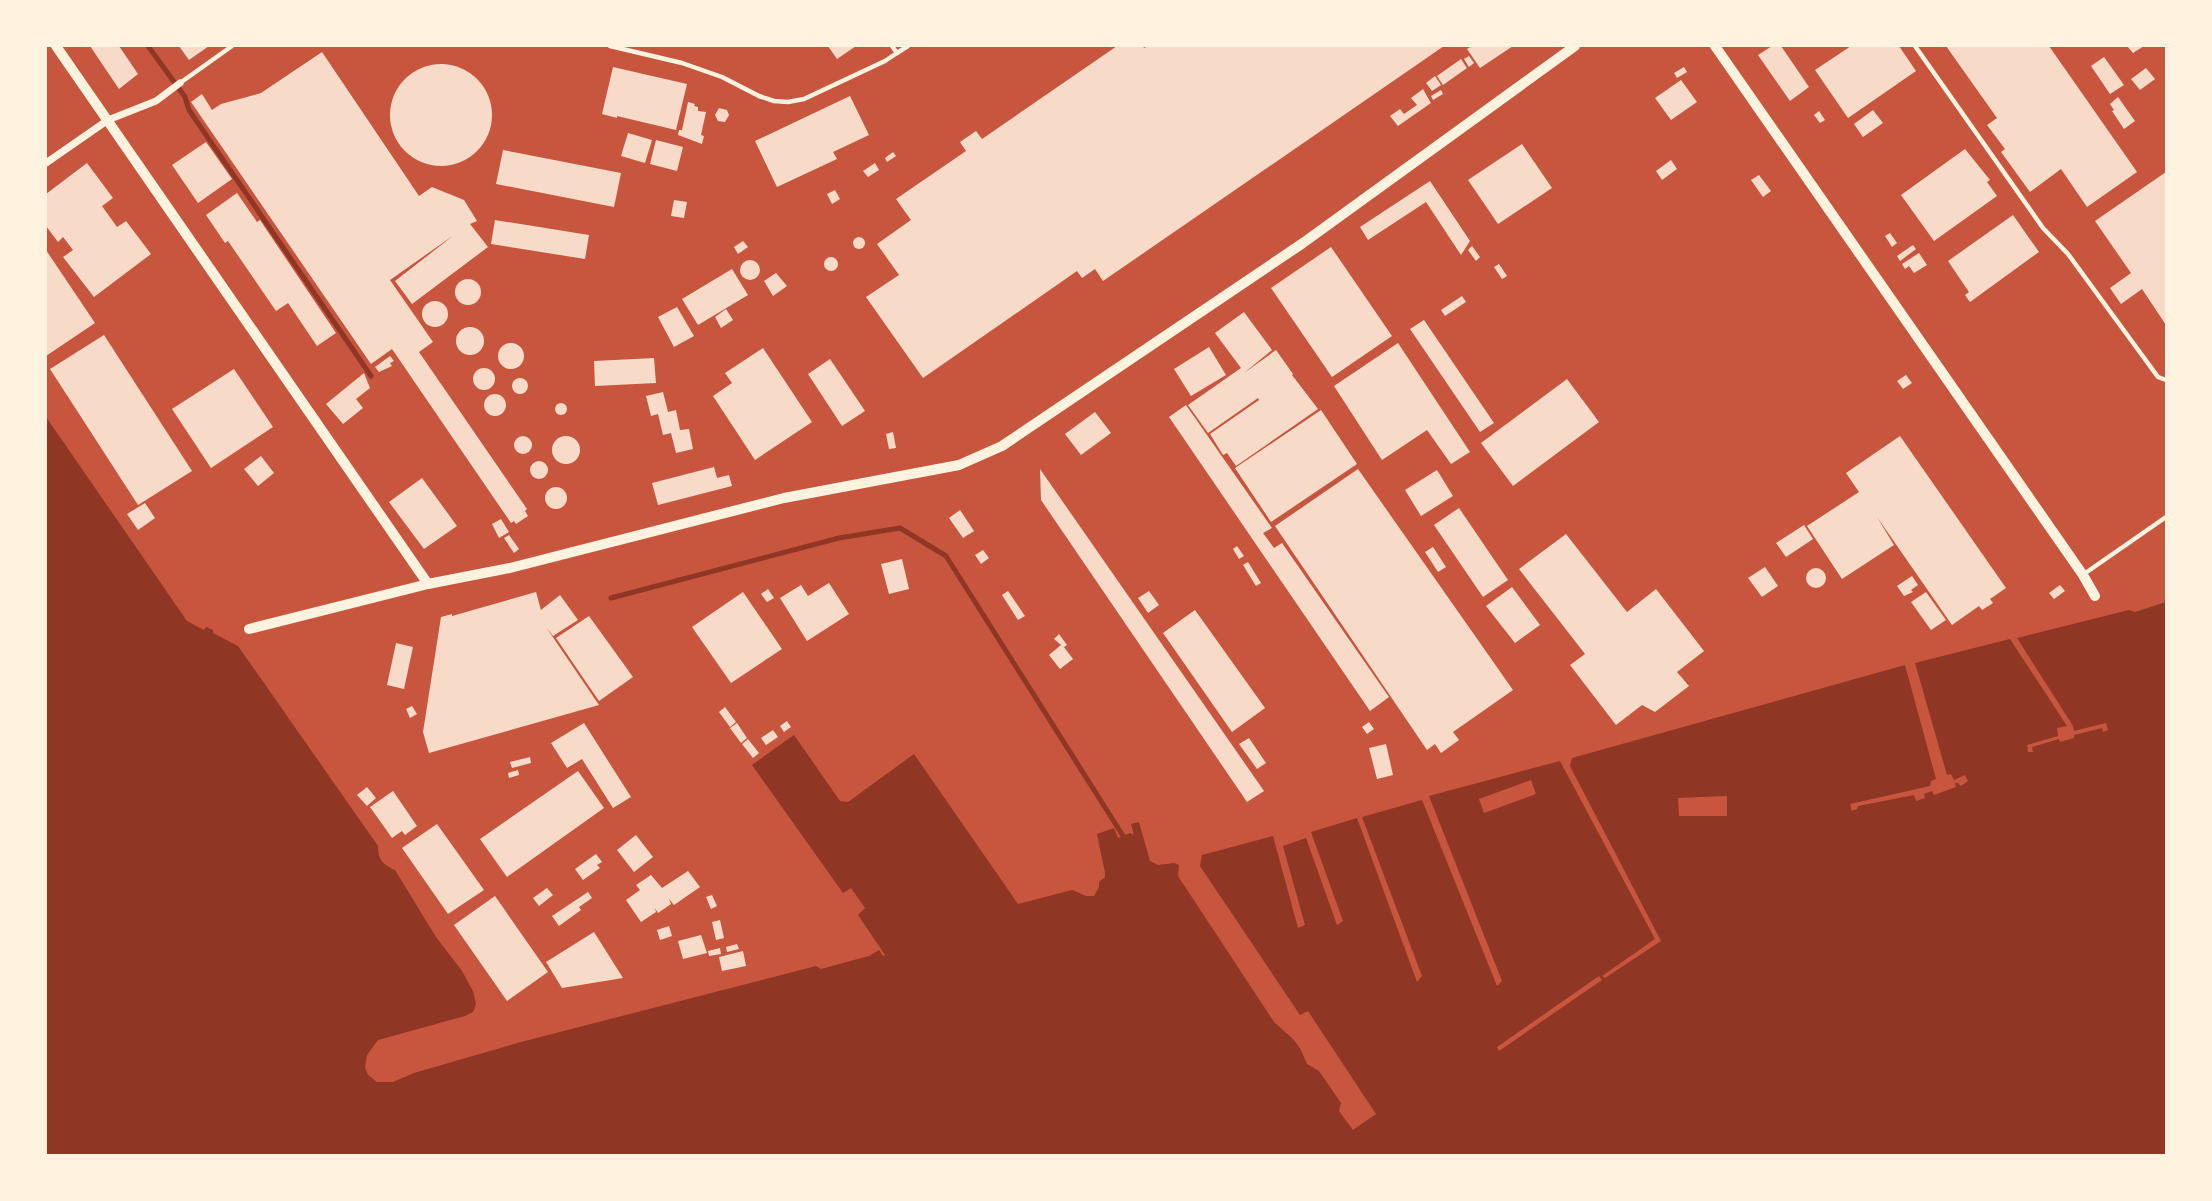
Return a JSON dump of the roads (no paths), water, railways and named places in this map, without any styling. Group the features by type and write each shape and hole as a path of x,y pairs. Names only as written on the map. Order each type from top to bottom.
{"street":[{"path":"56,46 428,584"},
{"path":"249,629 428,584 510,568 784,498 959,465 1002,446 1303,243 1575,46"},
{"path":"1715,46 2095,596"},
{"path":"46,163 108,120 156,101 180,83"}],"lane":[{"path":"180,83 232,46"},
{"path":"610,46 682,63 722,77 759,96 789,102 804,99 885,61 908,46"},
{"path":"892,46 897,53"},
{"path":"1915,46 2043,228 2068,254 2158,377 2166,380"},
{"path":"2083,575 2166,517"}],"waterway":[{"path":"148,46 185,97 189,110 371,376"},
{"path":"611,598 839,538 900,528 946,556 1125,839"}]}
